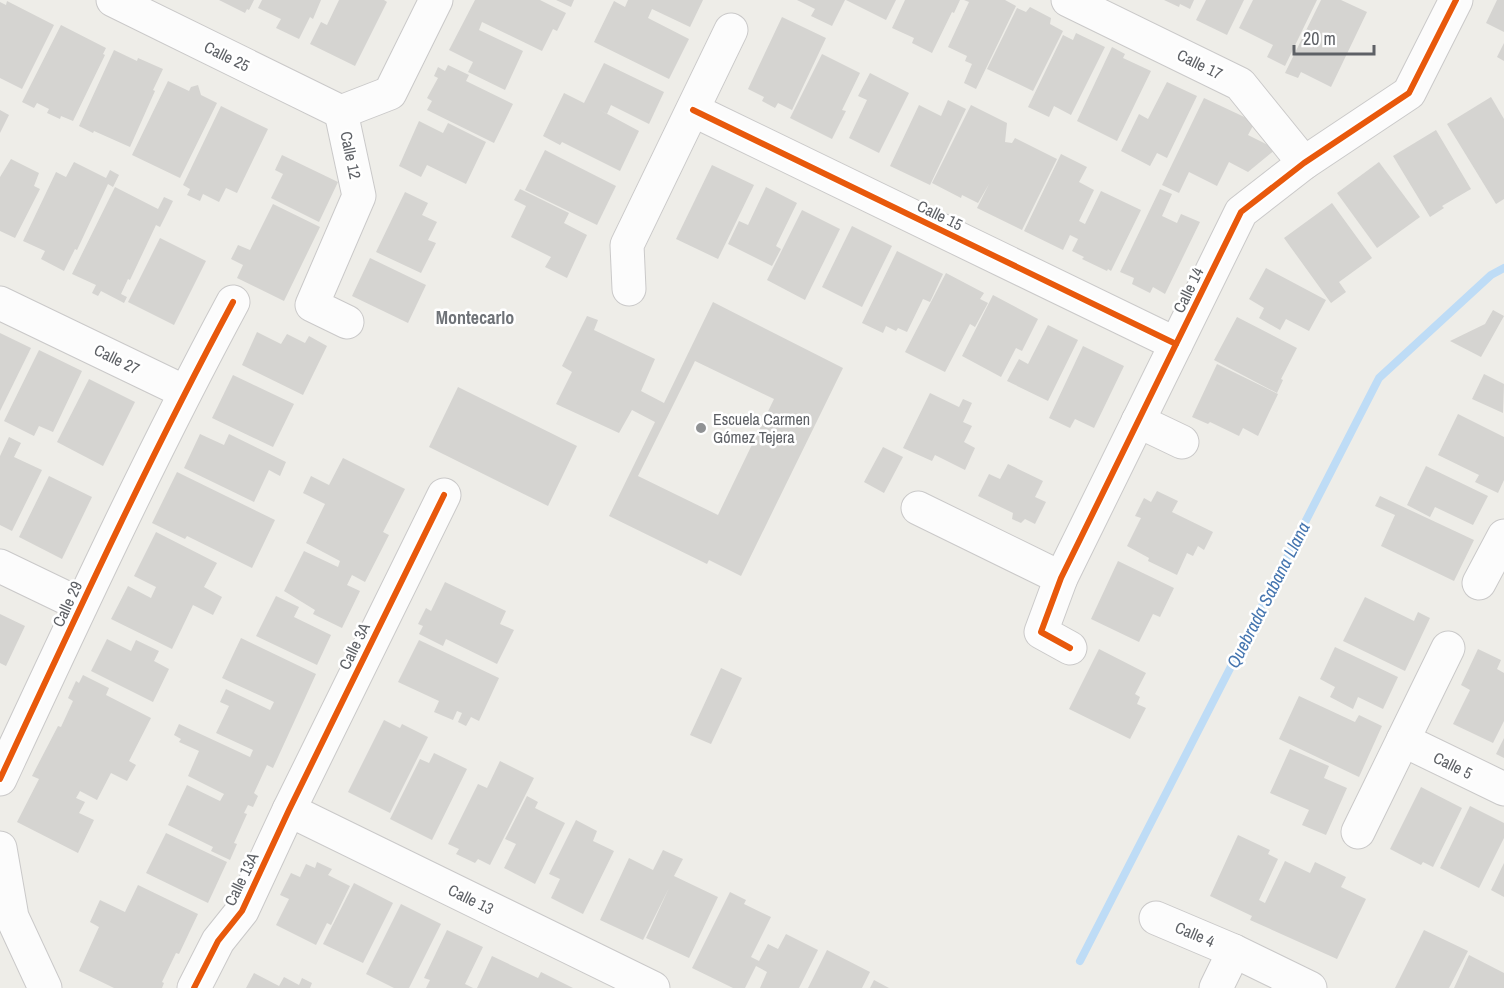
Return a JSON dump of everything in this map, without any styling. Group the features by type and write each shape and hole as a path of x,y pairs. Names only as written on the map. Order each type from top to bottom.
{"street":[{"name":"Calle 25","path":"112,0 341,112"},
{"name":"Calle 12","path":"347,322 312,305 359,196 341,112 390,93 436,0"},
{"name":"Calle 17","path":"1068,0 1240,84 1304,163"},
{"name":"Calle 14","path":"1070,648 1041,632 1061,578 1241,212 1304,163 1409,93 1456,0"},
{"path":"629,289 627,245 731,30"},
{"name":"Calle 15","path":"693,110 1176,344"},
{"path":"185,392 233,302"},
{"name":"Calle 27","path":"0,303 185,392"},
{"name":"Calle 29","path":"0,779 81,605 185,392"},
{"path":"1138,421 1182,442"},
{"name":"Calle 3A","path":"288,810 444,495"},
{"path":"918,508 1061,578"},
{"path":"1479,583 1504,536"},
{"name":"Calle 29","path":"0,566 81,605"},
{"path":"1358,832 1448,648"},
{"name":"Calle 5","path":"1403,740 1504,789"},
{"name":"Calle 13A","path":"194,988 218,941 242,911 288,810"},
{"name":"Calle 13","path":"288,810 653,988"},
{"path":"0,848 12,917 45,988"},
{"name":"Calle 4","path":"1156,918 1234,951 1310,988"},
{"name":"Calle 4","path":"1216,988 1234,951"}],"building":[{"path":"219,0 254,0 245,13"},
{"path":"262,0 321,0 313,19 310,17 299,39 276,28 281,19 258,8"},
{"path":"339,0 384,0 387,2 355,66 310,44 321,22 327,25"},
{"path":"475,0 540,0 566,13 557,31 553,29 542,51 482,22 479,30 523,51 505,90 468,72 473,62 449,50"},
{"path":"556,0 574,0 571,7"},
{"path":"628,0 703,0 690,27 652,9 648,18 689,39 669,79 594,42 614,1 625,7"},
{"path":"797,0 845,0 832,26 811,16 815,9"},
{"path":"846,0 896,0 886,20"},
{"path":"905,0 960,0 932,53 912,43 914,38 892,28"},
{"path":"964,0 1005,0 1016,6 976,89 964,83 972,64 965,61 967,56 948,47 969,2"},
{"path":"1164,0 1194,0 1190,9"},
{"path":"1206,0 1244,0 1227,35 1196,20"},
{"path":"1253,0 1317,0 1285,66 1267,57 1273,45 1239,28"},
{"path":"1321,0 1341,0 1367,12 1331,87 1301,72 1298,78 1285,73"},
{"path":"1497,0 1504,0 1504,32 1486,23"},
{"path":"7,1 54,25 22,89 0,78 0,2 6,5"},
{"path":"1030,7 1051,18 1050,24 1063,31 1033,91 987,69 1017,8 1026,12"},
{"path":"782,17 826,38 792,110 778,103 775,108 762,101 764,97 748,89"},
{"path":"61,25 106,48 103,54 105,55 73,121 61,116 60,119 47,113 49,109 37,103 34,108 22,102"},
{"path":"1076,33 1105,47 1071,115 1054,106 1049,117 1028,107 1063,35 1073,40"},
{"path":"1504,43 1504,61 1497,57"},
{"path":"1112,47 1125,54 1123,58 1151,71 1117,141 1077,121"},
{"path":"114,50 137,61 138,58 163,69 130,147 79,126"},
{"path":"822,54 860,73 842,110 846,111 832,139 790,118"},
{"path":"604,63 664,92 649,124 611,105 607,114 639,131 620,171 562,142 560,145 543,136 564,93 584,103"},
{"path":"448,65 469,75 466,81 513,104 494,143 427,110 432,101 427,98 438,78 434,76 438,67 445,71"},
{"path":"870,73 909,93 879,153 849,138 867,100 858,96"},
{"path":"168,81 189,91 191,87 198,85 201,95 217,103 180,178 132,155"},
{"path":"1167,82 1197,96 1167,158 1157,153 1150,166 1121,151 1139,114 1148,119"},
{"path":"1491,97 1504,119 1504,199 1496,204 1447,124"},
{"path":"1204,98 1255,122 1248,135 1276,149 1248,172 1229,162 1217,186 1189,172 1179,193 1162,185"},
{"path":"948,100 966,109 930,185 890,166 919,105 941,116"},
{"path":"971,105 1007,123 1005,142 1012,143 1015,138 1057,159 1022,230 977,208 989,184 978,203 962,195 961,198 932,183"},
{"path":"221,106 268,129 237,193 226,188 219,202 203,194 200,201 187,195 190,189 183,185"},
{"path":"0,110 9,115 0,133"},
{"path":"419,121 443,133 448,123 486,142 466,184 427,165 421,177 399,166"},
{"path":"1436,130 1471,189 1442,206 1444,208 1430,217 1393,156"},
{"path":"545,150 616,186 597,225 525,190"},
{"path":"1061,154 1087,167 1079,182 1094,190 1079,221 1085,224 1101,191 1141,210 1111,271 1082,259 1084,257 1072,251 1078,239 1070,235 1063,250 1024,231"},
{"path":"282,155 338,182 319,222 271,198 283,174 275,170"},
{"path":"11,159 39,173 34,186 40,189 15,238 0,231 0,177"},
{"path":"74,162 106,178 110,170 119,175 113,187 108,184 77,250 75,249 64,271 41,259 45,251 23,241 56,172 66,177"},
{"path":"1379,162 1420,217 1377,248 1337,193"},
{"path":"712,165 754,185 718,259 676,239"},
{"path":"115,187 158,209 164,197 173,201 160,227 156,225 130,280 128,279 121,294 127,297 124,303 101,291 98,296 92,293 96,285 72,274"},
{"path":"766,187 797,203 776,246 781,249 772,266 728,244 739,221 748,225"},
{"path":"520,189 569,213 564,223 587,235 567,278 545,267 551,257 511,237 526,206 514,200"},
{"path":"1160,189 1172,194 1162,216 1177,223 1181,214 1200,222 1165,294 1153,287 1150,293 1132,284 1134,278 1120,272"},
{"path":"405,192 428,203 422,215 437,222 428,240 436,243 421,273 376,252"},
{"path":"1332,203 1372,258 1339,282 1346,292 1331,303 1284,238"},
{"path":"273,204 320,227 284,301 237,278 243,265 231,259 238,245 250,250"},
{"path":"802,210 840,229 805,300 767,280"},
{"path":"852,226 892,246 862,307 822,287"},
{"path":"160,238 206,261 174,325 128,302"},
{"path":"897,251 943,274 930,302 923,299 907,332 898,328 896,331 886,326 883,333 862,323"},
{"path":"370,258 426,285 408,323 352,296"},
{"path":"1266,268 1326,300 1309,331 1286,319 1280,330 1259,318 1264,308 1249,299"},
{"path":"946,273 984,293 980,299 988,303 975,327 970,324 945,372 905,352"},
{"path":"993,295 1038,319 1022,351 1016,348 1001,377 962,356"},
{"path":"713,302 843,368 741,576 709,560 707,564 609,516 655,422 632,410 619,433 556,404 572,372 562,366 587,316 598,320 594,330 655,359 641,391 664,403","holes":["695,361 774,399 718,515 638,476"]},
{"path":"1493,310 1504,316 1481,357 1450,341 1485,324"},
{"path":"1237,317 1297,348 1281,379 1283,380 1277,393 1214,360"},
{"path":"1048,325 1078,340 1048,401 1007,381 1019,359 1028,364"},
{"path":"257,332 281,344 287,334 305,343 309,336 327,346 303,395 242,365"},
{"path":"0,333 31,348 0,411"},
{"path":"1083,346 1124,366 1094,428 1075,419 1070,428 1049,418"},
{"path":"39,350 82,371 53,432 39,426 34,436 4,421"},
{"path":"1217,364 1278,394 1258,436 1243,428 1239,436 1210,422 1208,424 1192,417"},
{"path":"1484,374 1504,384 1503,413 1472,399"},
{"path":"233,375 294,404 273,447 212,418"},
{"path":"89,379 135,402 103,466 57,442"},
{"path":"458,387 577,446 548,506 429,447"},
{"path":"930,393 959,407 963,399 972,403 963,422 972,426 964,442 975,448 965,470 935,455 932,461 903,448"},
{"path":"1458,414 1504,437 1504,480 1498,493 1475,482 1479,475 1438,455"},
{"path":"200,434 224,445 229,434 286,462 280,476 269,470 254,502 184,468"},
{"path":"9,437 21,443 14,457 42,470 12,531 0,525 0,456"},
{"path":"883,447 903,457 884,493 864,482"},
{"path":"343,458 405,489 383,532 389,535 365,582 352,575 347,585 360,591 342,628 313,614 315,610 284,591 304,551 338,567 340,561 306,543 325,504 303,493 311,476 329,485"},
{"path":"1008,464 1043,481 1035,497 1046,502 1035,524 1025,519 1021,523 1012,519 1013,513 978,496 989,474 1000,479"},
{"path":"1426,466 1488,496 1473,525 1435,507 1430,517 1407,505"},
{"path":"177,472 275,520 252,568 187,536 185,539 152,523"},
{"path":"49,476 92,497 62,559 19,537"},
{"path":"1157,491 1178,501 1172,512 1213,532 1204,550 1198,546 1193,556 1187,553 1177,575 1148,561 1149,558 1127,546 1141,518 1135,516 1144,498 1151,502"},
{"path":"1380,496 1474,540 1454,581 1381,546 1395,515 1375,506"},
{"path":"156,532 217,563 204,587 222,597 213,615 193,605 172,649 111,619 128,586 151,598 156,587 134,576"},
{"path":"1118,561 1174,588 1160,617 1153,614 1139,642 1091,619"},
{"path":"445,582 506,611 500,624 514,630 497,664 446,639 443,646 419,634 423,626 418,624 426,608 431,611"},
{"path":"276,596 299,607 294,617 331,635 317,665 256,636"},
{"path":"1365,597 1414,621 1418,612 1430,618 1405,671 1343,641"},
{"path":"0,614 25,626 6,666 0,663"},
{"path":"241,638 316,674 273,768 267,765 254,793 258,796 253,807 248,805 244,813 247,814 234,843 237,844 230,860 211,851 213,847 168,825 187,785 220,801 224,794 188,776 199,751 179,742 181,739 174,735 179,724 250,757 253,750 216,733 229,706 220,702 226,689 270,710 274,702 222,678"},
{"path":"107,639 131,651 136,640 159,651 154,661 169,669 153,702 91,671"},
{"path":"419,640 499,678 479,721 471,717 466,726 458,722 462,713 457,711 453,720 434,712 439,701 398,682"},
{"path":"1335,647 1398,677 1383,709 1358,697 1353,709 1330,697 1335,687 1320,679"},
{"path":"1099,649 1146,673 1135,694 1140,697 1137,704 1146,708 1130,739 1069,709"},
{"path":"1478,649 1501,660 1497,669 1504,673 1504,721 1493,743 1453,724 1470,690 1461,685"},
{"path":"721,668 742,678 711,744 690,735"},
{"path":"83,675 109,688 106,695 151,718 129,761 136,765 127,781 111,773 97,800 80,791 76,798 85,802 79,813 94,820 78,853 17,822 39,779 32,776 58,726 61,727 73,701 68,698 76,681 79,683"},
{"path":"1299,696 1355,722 1359,715 1382,726 1359,777 1279,739"},
{"path":"384,720 400,728 402,724 428,737 390,813 348,792"},
{"path":"1504,738 1504,758 1496,754"},
{"path":"1290,749 1329,766 1324,778 1347,788 1326,835 1302,825 1309,810 1270,793"},
{"path":"434,753 467,769 432,840 390,819 420,759 429,763"},
{"path":"500,761 534,778 490,865 478,859 475,863 456,854 459,849 448,844 478,784 487,788"},
{"path":"1421,787 1462,808 1433,867 1423,862 1421,865 1390,849"},
{"path":"527,796 538,802 535,808 565,823 535,884 504,868 516,844 505,839"},
{"path":"1470,806 1504,823 1504,838 1479,888 1440,868"},
{"path":"576,820 597,831 593,841 614,851 583,914 551,898 560,879 549,874"},
{"path":"166,833 227,862 208,903 146,873"},
{"path":"1238,835 1270,850 1268,854 1278,859 1259,900 1265,903 1285,861 1310,873 1315,862 1346,877 1341,887 1366,899 1337,959 1250,920 1252,916 1210,896"},
{"path":"663,850 683,859 674,876 718,897 689,958 646,938 669,888 643,940 600,920 629,858 653,870"},
{"path":"317,862 332,869 328,875 350,886 331,925 327,923 316,945 276,925 289,899 280,895 291,873 300,877 306,864 315,868"},
{"path":"1504,863 1504,897 1491,890"},
{"path":"354,883 393,903 363,963 323,944"},
{"path":"138,885 198,914 179,954 176,953 162,982 164,983 162,988 114,988 79,971 99,927 90,922 100,900 125,912"},
{"path":"730,892 746,900 744,904 771,917 751,957 759,961 768,944 778,949 786,934 818,950 799,988 760,988 767,972 756,966 745,988 733,988 692,968"},
{"path":"401,904 441,924 409,988 394,988 366,974"},
{"path":"447,930 483,947 465,984 473,988 426,988 430,980 424,978"},
{"path":"1424,930 1468,951 1449,988 1395,988"},
{"path":"827,950 870,972 862,988 808,988"},
{"path":"1469,955 1504,973 1504,988 1454,988"},
{"path":"492,956 538,978 541,972 573,988 477,988"},
{"path":"254,973 279,986 284,977 299,985 302,978 312,983 310,988 246,988"},
{"path":"874,980 889,988 870,988"}],"waterway":[{"name":"Quebrada Sabana Llana","path":"1080,961 1379,378 1491,275 1504,268"}],"cycle path":[{"path":"1070,648 1041,632 1061,578 1241,212 1304,163 1409,93 1456,0"},
{"path":"693,110 1176,344"},
{"path":"0,779 142,479 233,302"},
{"path":"194,988 218,941 242,911 289,810 444,495"}],"place":[{"name":"Escuela Carmen Gómez Tejera","path":"701,428"}],"district":[{"name":"Montecarlo","path":"475,317"}]}
